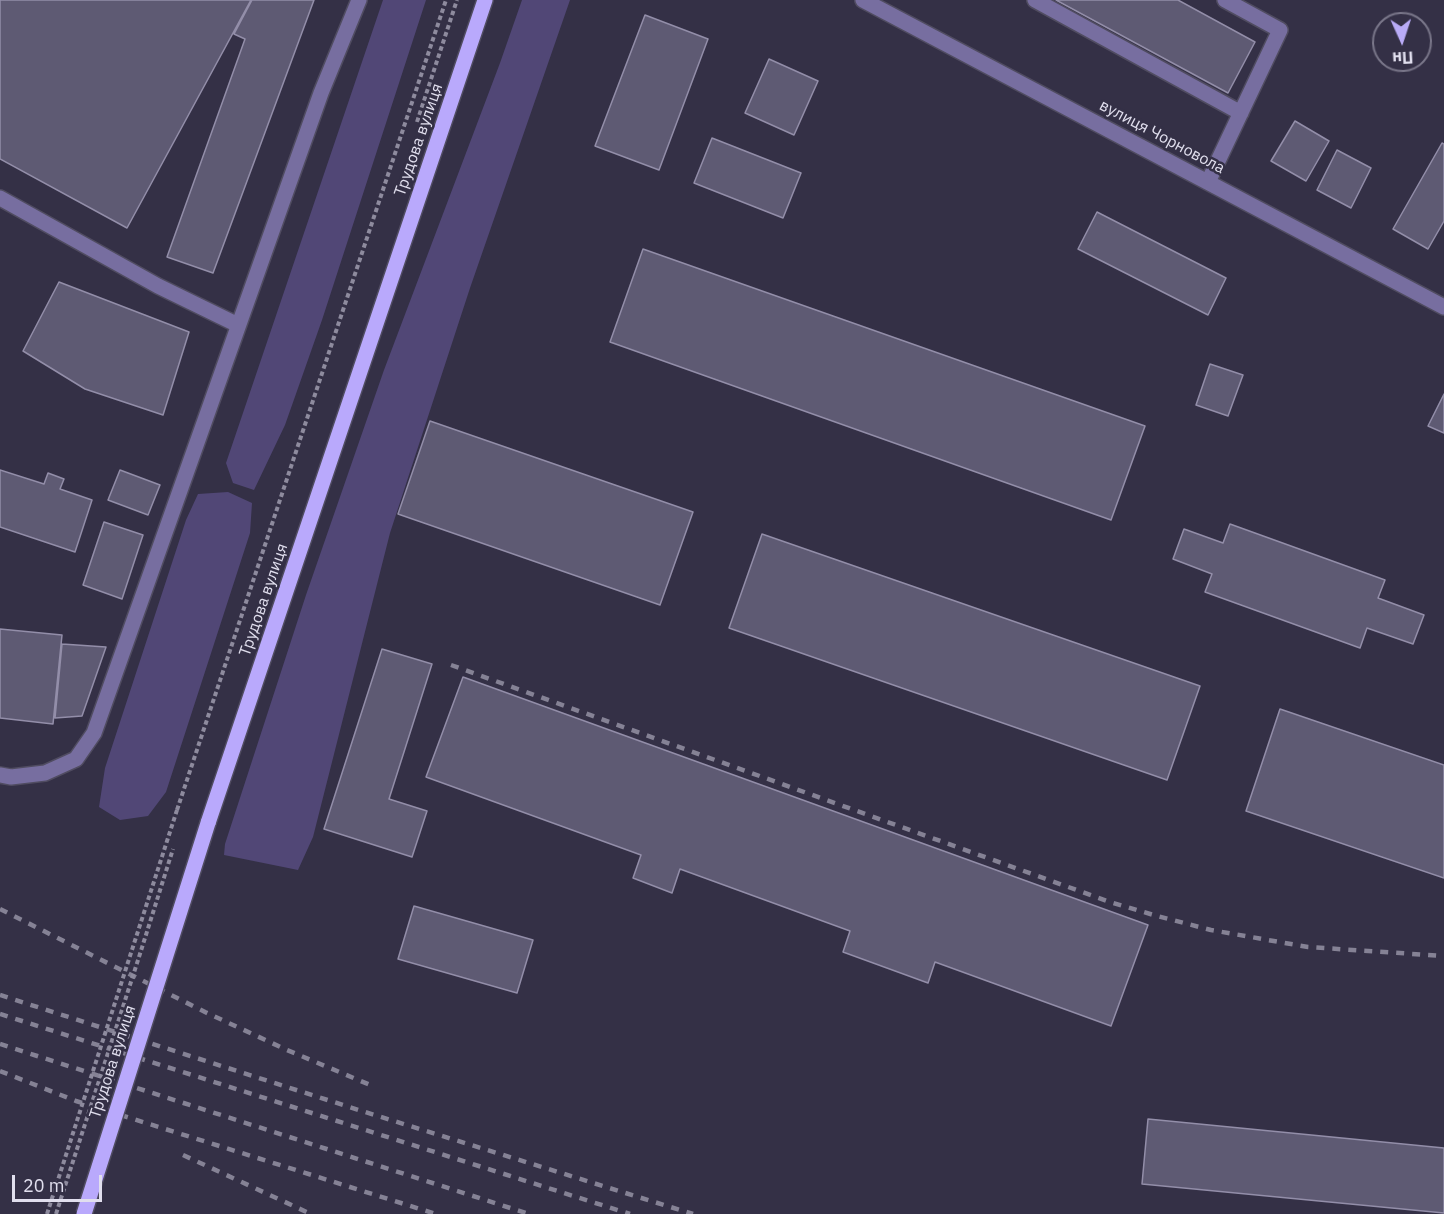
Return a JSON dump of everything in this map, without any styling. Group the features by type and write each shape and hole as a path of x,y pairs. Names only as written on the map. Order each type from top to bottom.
{"main road":[{"name":"Трудова вулиця","path":"84,1214 208,823 485,0"}],"street":[{"path":"0,775 11,777 45,773 76,759 94,733 321,93 359,0"},
{"name":"вулиця Чорновола","path":"863,0 1444,307"},
{"path":"1035,0 1241,113"},
{"path":"1208,182 1280,30 1225,0"},
{"path":"0,198 158,286 238,325"}],"path":[{"path":"47,1214 177,810 446,0"},
{"path":"56,1214 174,847"}],"shaded area":[{"path":"383,0 426,0 322,320 285,425 254,490 233,483 226,463"},
{"path":"522,0 570,0 470,288 390,533 313,837 298,870 224,855 225,844 306,595 384,370"},
{"path":"228,492 252,503 250,533 166,792 148,816 120,820 99,807 105,768 186,520 198,494"}],"building":[{"path":"0,0 251,0 127,228 0,159"},
{"path":"252,0 314,0 213,273 167,257 245,39 234,34"},
{"path":"1056,0 1178,0 1255,42 1228,93"},
{"path":"645,15 708,39 659,170 595,146"},
{"path":"769,59 818,81 794,135 745,113"},
{"path":"1295,121 1329,141 1306,181 1271,161"},
{"path":"712,138 801,173 783,218 694,183"},
{"path":"1442,143 1444,144 1444,221 1428,249 1393,229"},
{"path":"1337,150 1371,168 1351,208 1317,190"},
{"path":"1097,212 1226,278 1208,315 1078,249"},
{"path":"643,249 1145,426 1111,520 610,342"},
{"path":"59,282 189,332 163,415 85,389 23,351"},
{"path":"1210,364 1243,375 1228,416 1196,405"},
{"path":"1444,394 1444,433 1428,426"},
{"path":"430,421 693,512 660,605 398,514"},
{"path":"0,470 44,484 48,473 64,479 60,489 92,500 75,552 0,527"},
{"path":"120,470 160,485 148,515 108,500"},
{"path":"104,522 143,535 122,599 83,585"},
{"path":"1230,524 1385,580 1378,598 1424,615 1413,644 1367,628 1360,648 1205,592 1212,574 1173,559 1184,529 1223,543"},
{"path":"762,534 1200,686 1167,780 729,628"},
{"path":"0,629 62,635 53,724 0,718"},
{"path":"62,644 106,647 82,716 55,718"},
{"path":"382,649 432,664 389,799 427,811 412,857 324,829"},
{"path":"463,677 1148,925 1111,1026 935,962 928,983 843,952 850,931 680,869 672,893 633,878 641,855 426,777"},
{"path":"1280,709 1444,765 1444,878 1246,811"},
{"path":"414,906 533,940 517,993 398,959"},
{"path":"1148,1119 1444,1148 1444,1213 1142,1184"}],"railway":[{"path":"451,665 1110,902 1157,916 1211,930 1308,947 1444,956"},
{"path":"0,909 205,1012 375,1087"},
{"path":"0,995 693,1214"},
{"path":"0,1014 630,1214"},
{"path":"0,1044 529,1214"},
{"path":"0,1071 76,1101 436,1214"},
{"path":"183,1155 311,1214"}]}
